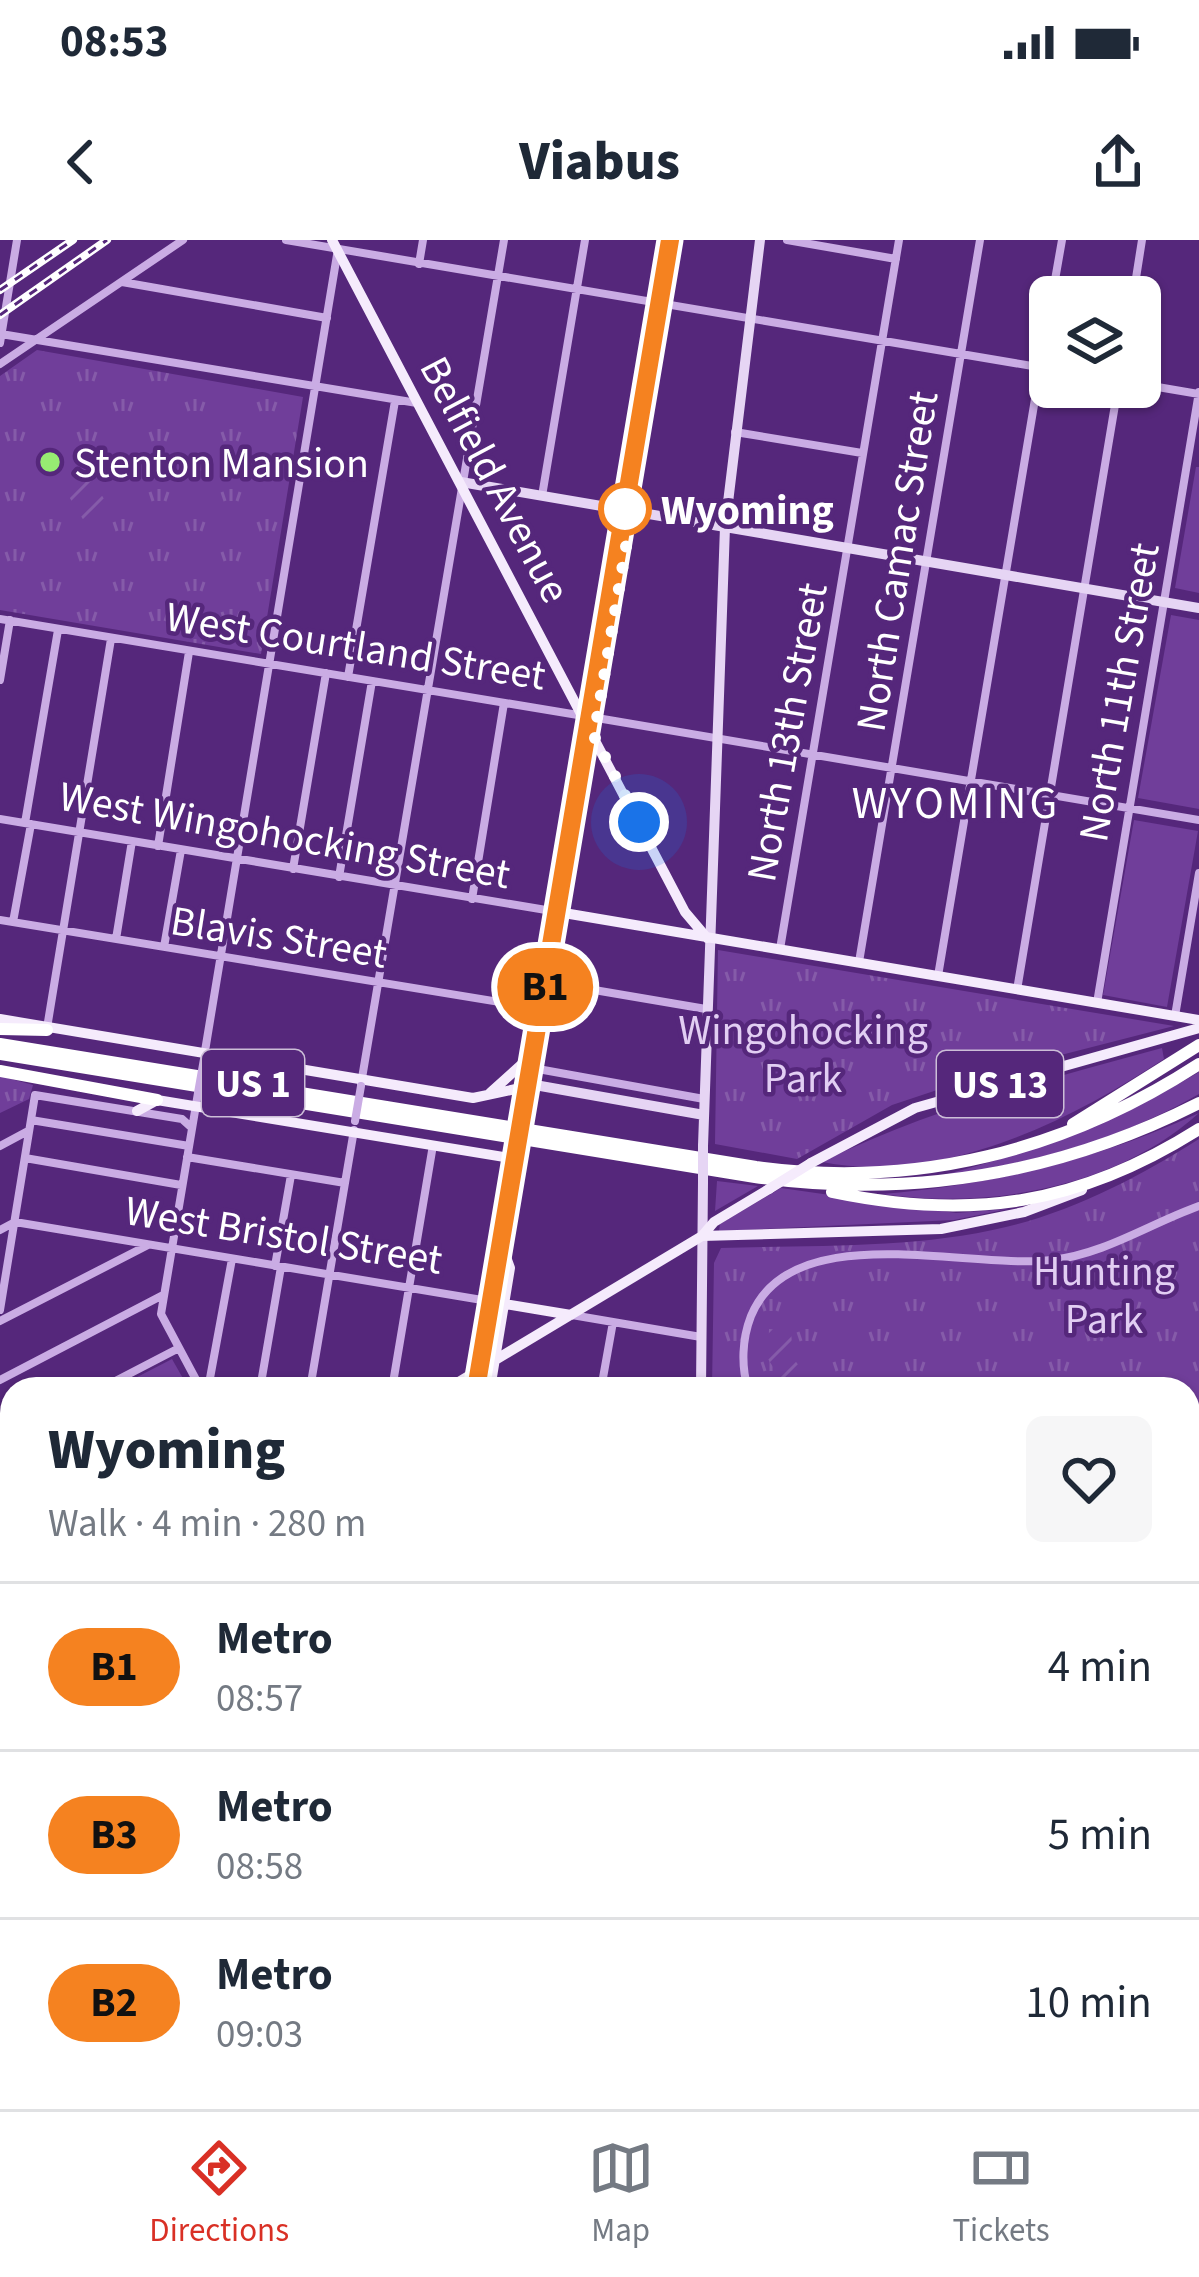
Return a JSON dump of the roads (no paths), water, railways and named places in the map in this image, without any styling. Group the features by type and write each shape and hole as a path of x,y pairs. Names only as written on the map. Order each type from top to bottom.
{"highway":[{"path":"0,1029 47,1030"},
{"name":"US 1","path":"0,1044 814,1174 918,1172 1043,1141 1122,1110 1199,1064"},
{"name":"US 1","path":"1043,1141 1199,1046"},
{"name":"US 1","path":"0,1054 941,1207 1004,1204 1087,1188 1199,1129"},
{"path":"0,1072 157,1100"},
{"name":"US 1","path":"784,1181 869,1186 983,1177 1094,1149 1199,1103"}],"main road":[{"path":"591,717 632,511 677,240"},
{"name":"Belfield Avenue","path":"335,245 591,717 594,736 686,912 706,938"},
{"path":"480,1377 510,1268 506,1257 594,736"},
{"name":"West Wingohocking Street","path":"564,913 1175,1016 1199,1024"},
{"path":"0,1019 361,1083 480,1098 536,1085"},
{"name":"US 13","path":"467,1377 703,1236 714,1222 811,1163 915,1108 1199,1024"},
{"path":"480,1098 542,1047"},
{"path":"137,1111 157,1100 197,1100 523,1156"},
{"name":"US 13","path":"703,1236 941,1229 1024,1212 1087,1188"},
{"path":"492,1377 499,1303"},
{"name":"West Bristol Street","path":"499,1303 571,1315"}],"street":[{"path":"17,240 1,338 38,338 418,403"},
{"path":"0,364 184,240"},
{"path":"286,240 1029,366"},
{"path":"419,264 422,240"},
{"path":"312,1377 504,240"},
{"path":"542,497 585,240"},
{"path":"701,1377 706,938 725,527 760,240"},
{"path":"787,240 896,259"},
{"name":"North 13th Street","path":"780,950 899,240"},
{"name":"North Camac Street","path":"859,962 980,240"},
{"path":"1055,276 1061,240"},
{"path":"1136,276 1142,240"},
{"path":"197,1377 161,1314 316,389 335,245"},
{"path":"122,282 327,318"},
{"path":"1161,388 1199,394"},
{"name":"North 11th Street","path":"1096,1003 1199,394"},
{"path":"348,677 395,401"},
{"path":"938,976 1037,408"},
{"path":"1017,990 1114,408"},
{"path":"735,432 862,453"},
{"path":"461,482 1199,608"},
{"path":"0,680 5,620"},
{"name":"West Courtland Street","path":"5,620 1199,820"},
{"path":"13,922 58,629"},
{"path":"47,1030 111,639"},
{"path":"158,846 190,652"},
{"path":"293,869 326,673"},
{"path":"339,877 372,680"},
{"path":"472,899 504,703"},
{"name":"West Wingohocking Street","path":"0,819 564,913"},
{"path":"116,939 132,842"},
{"path":"164,947 181,850"},
{"path":"1175,1016 1199,873"},
{"name":"Blavis Street","path":"0,920 548,1010"},
{"path":"553,983 706,1009"},
{"path":"538,1069 704,1099"},
{"path":"551,1088 579,1077"},
{"path":"536,1085 704,1115"},
{"path":"0,1310 34,1094 182,1119 192,1127"},
{"path":"0,1146 30,1125 189,1146"},
{"path":"394,1377 433,1144"},
{"path":"187,1157 345,1183"},
{"path":"25,1158 181,1185"},
{"path":"262,1377 291,1174"},
{"path":"747,1377 743,1348 763,1292 778,1278 812,1264 867,1254 993,1262 1069,1258 1199,1206"},
{"path":"0,1230 15,1222"},
{"name":"West Bristol Street","path":"15,1222 499,1303"},
{"path":"0,1321 149,1245"},
{"path":"207,1377 232,1258"},
{"path":"6,1377 164,1295"},
{"name":"West Bristol Street","path":"571,1315 701,1337"},
{"path":"603,1377 613,1322"},
{"path":"123,1377 178,1348"}],"railway":[{"path":"0,290 73,240"},
{"path":"0,315 107,240"}],"metro line":[{"name":"B1","path":"478,1377 670,240"}],"place":[{"name":"Stenton Mansion","path":"50,462"},
{"name":"Wyoming","path":"625,509"}],"district":[{"name":"WYOMING","path":"956,802"}],"park label":[{"name":"Wingohocking Park","path":"803,1053"},
{"name":"Hunting Park","path":"1104,1294"}]}
